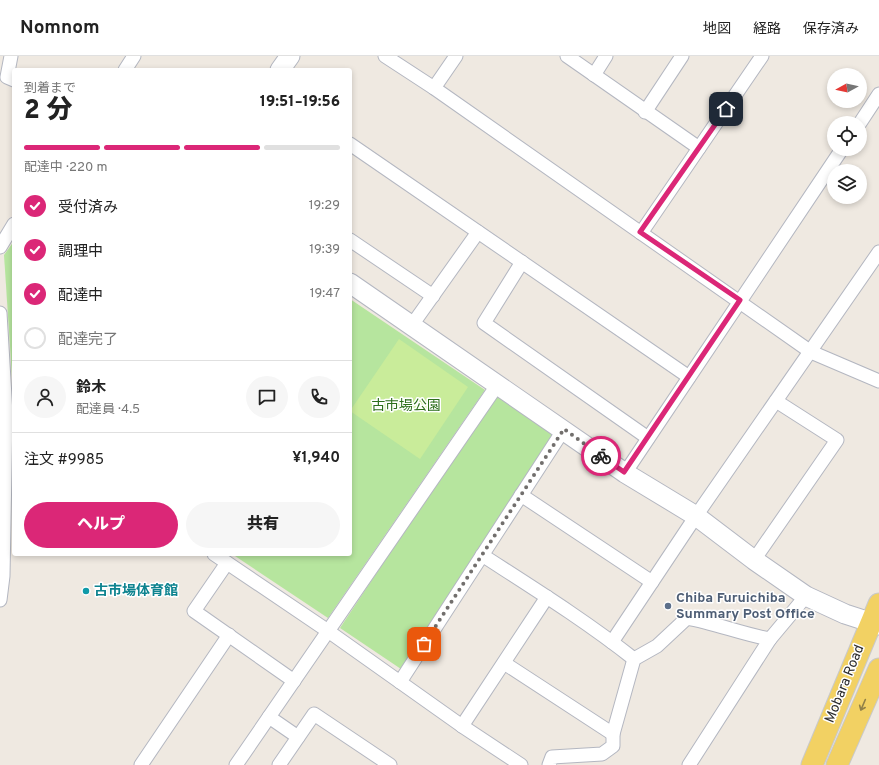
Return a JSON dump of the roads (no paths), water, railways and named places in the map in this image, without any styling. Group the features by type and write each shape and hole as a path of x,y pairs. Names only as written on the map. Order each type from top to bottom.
{"main road":[{"name":"Mobara Road","path":"812,765 876,617"},
{"path":"837,765 879,669"}],"street":[{"path":"11,56 7,77 12,79"},
{"path":"281,68 290,56"},
{"path":"385,56 434,88 740,300 811,352 879,381"},
{"path":"434,88 456,56"},
{"path":"567,56 645,112 699,148"},
{"path":"594,75 606,56"},
{"path":"645,112 682,56"},
{"path":"640,232 762,56"},
{"path":"865,116 879,94"},
{"path":"352,145 689,377"},
{"path":"624,472 837,156"},
{"path":"0,247 12,227"},
{"path":"412,325 478,232"},
{"path":"352,241 433,296"},
{"path":"612,642 696,516 879,252"},
{"path":"522,262 484,323 648,438"},
{"path":"352,284 564,429 624,472 696,516 754,560 806,596 846,614 876,617"},
{"path":"0,313 10,417 2,543 4,576 0,600"},
{"path":"236,765 498,384"},
{"path":"754,560 837,440 776,401"},
{"path":"400,682 564,429"},
{"path":"521,495 652,582"},
{"path":"217,556 328,631 462,726 521,765"},
{"path":"482,556 547,597 634,659"},
{"path":"227,563 194,611 294,682"},
{"path":"689,765 770,639 806,596"},
{"path":"462,726 547,597"},
{"path":"549,765 552,757 602,754 613,746 613,734 634,659 657,646 687,618 704,621 748,635 770,639"},
{"path":"141,765 229,635"},
{"path":"504,663 613,734"},
{"path":"279,765 314,714 390,765"},
{"path":"269,717 298,737"}],"place":[{"name":"古市場体育館","path":"86,591"},
{"name":"Chiba Furuichiba Summary Post Office","path":"668,606"}],"park label":[{"name":"古市場公園","path":"406,406"}]}
